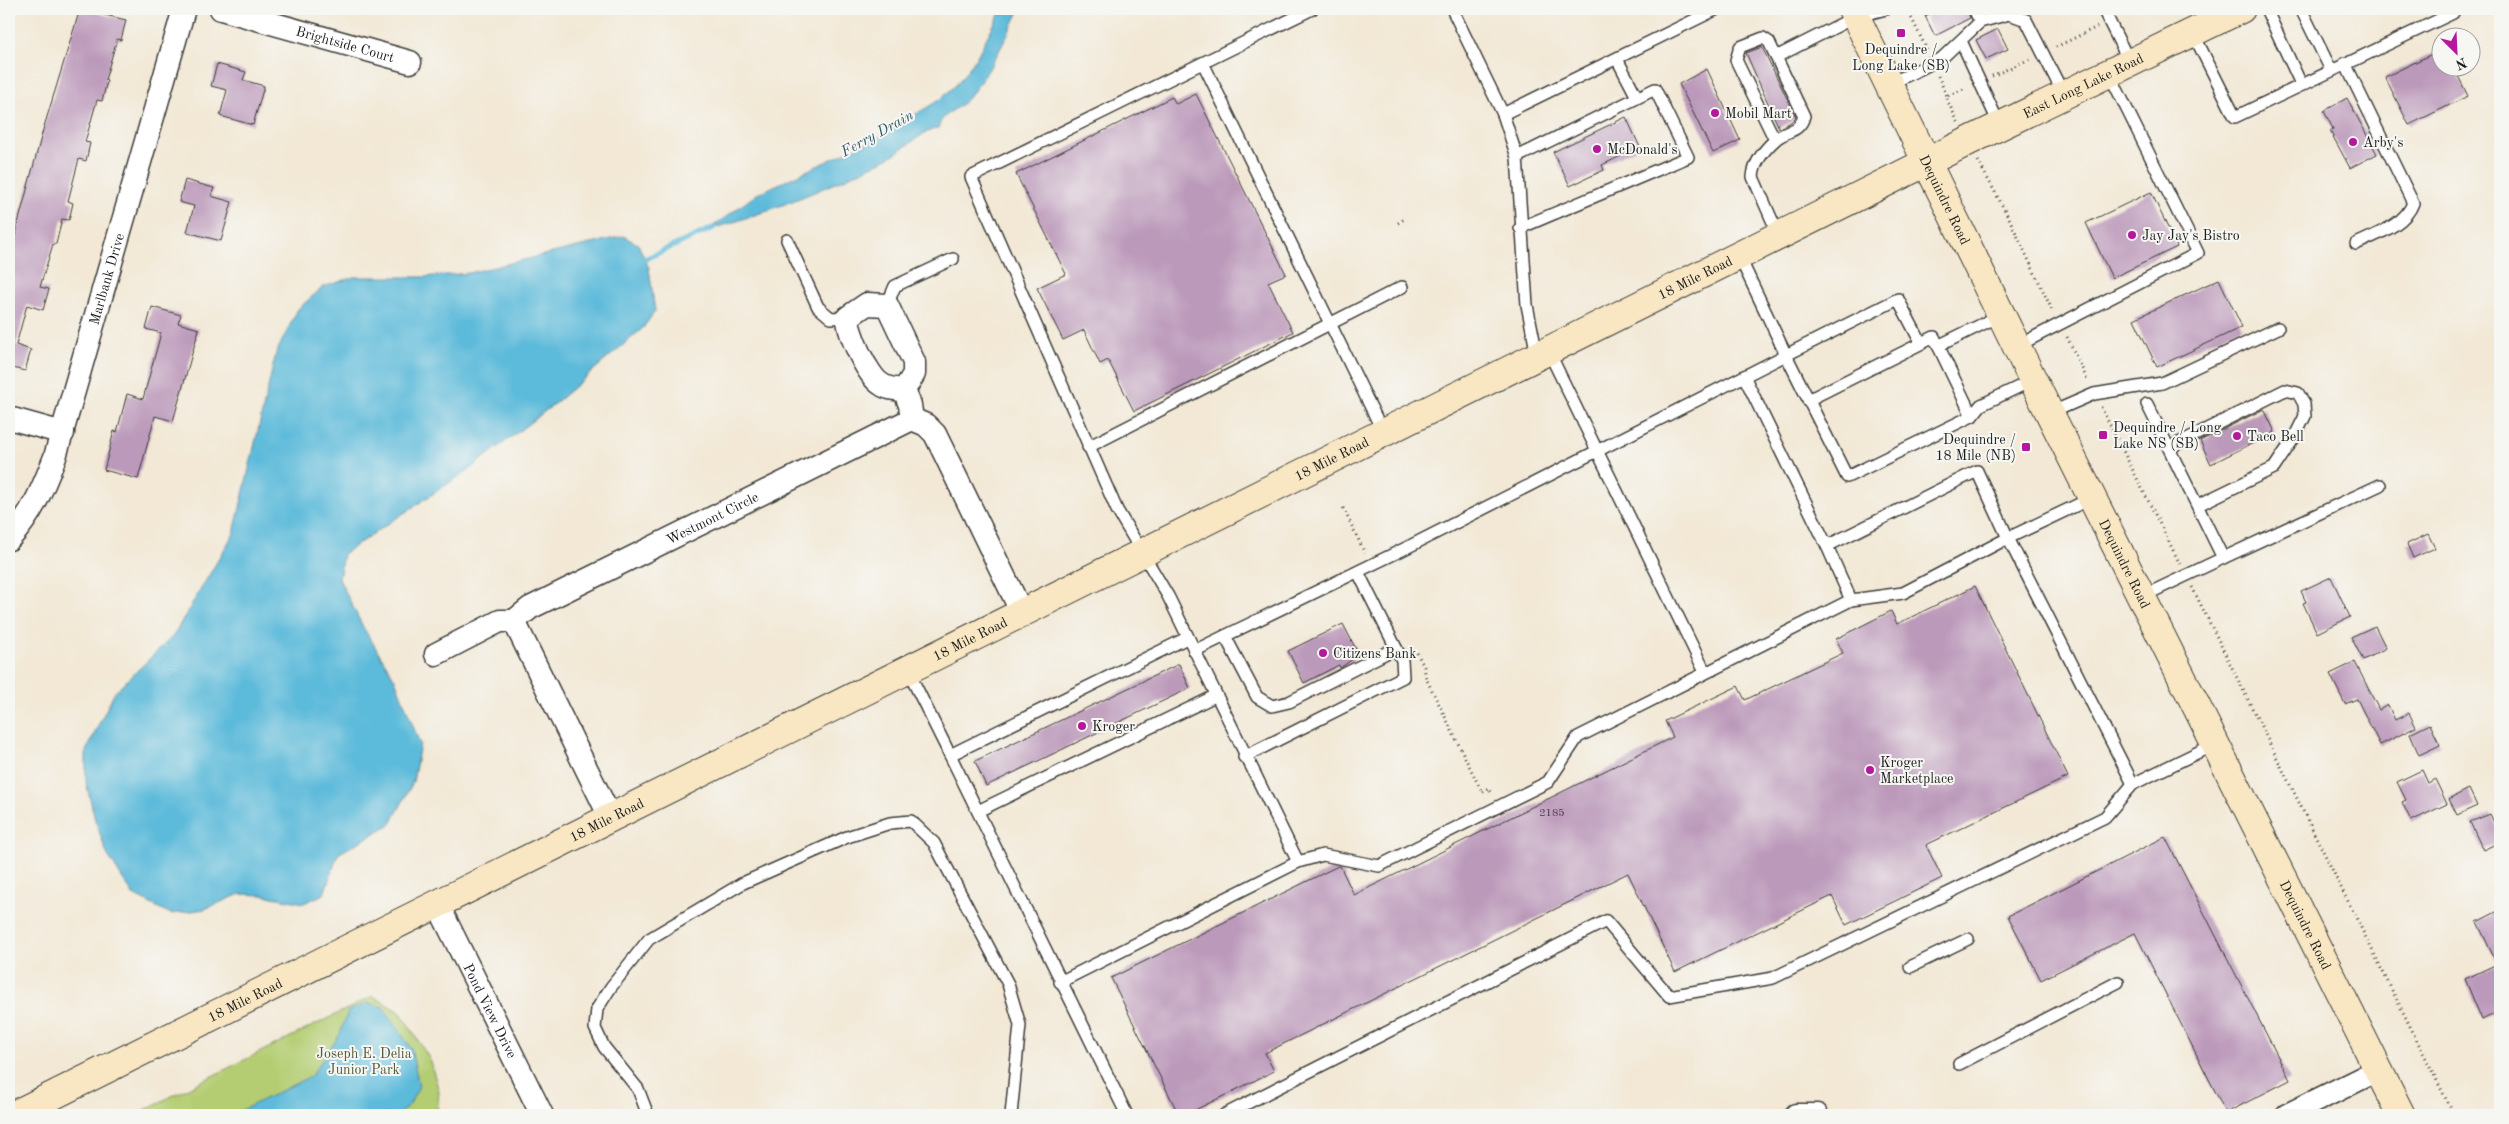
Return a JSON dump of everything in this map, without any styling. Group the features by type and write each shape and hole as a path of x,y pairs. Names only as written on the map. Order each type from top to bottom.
{"main road":[{"name":"East Long Lake Road","path":"1926,162 2241,9"},
{"name":"Dequindre Road","path":"1853,13 2033,380 2401,1115"},
{"name":"18 Mile Road","path":"14,1115 1926,162"}],"street":[{"name":"Marlbank Drive","path":"9,539 26,521 43,490 63,432 184,9"},
{"name":"Brightside Court","path":"221,9 410,62"},
{"path":"867,304 887,305 914,362 914,374 904,390 882,385 874,379 847,327 848,317 867,304"},
{"path":"904,390 910,405 912,419 926,425 935,434 1022,613"},
{"path":"9,418 63,432"},
{"name":"Westmont Circle","path":"436,654 500,621 514,621 530,608 912,419"},
{"path":"514,621 611,819"},
{"name":"Pond View Drive","path":"438,905 542,1115"},
{"path":"2287,1115 2378,1070"},
{"path":"1796,1115 1817,1115"}],"lane":[{"path":"1298,862 1144,552 1117,510 972,178 1312,9"},
{"path":"1452,9 1503,114 1517,156 1526,305 1543,352 1598,450 1705,672"},
{"path":"1503,114 1717,9"},
{"path":"1776,56 1853,13 1886,9"},
{"path":"1974,9 1980,22"},
{"path":"2017,346 2198,253 2119,68 2104,9"},
{"path":"2266,9 2301,84"},
{"path":"2301,9 2331,70"},
{"path":"2193,32 2235,116 2453,13 2451,9"},
{"path":"1888,85 1942,58 1980,22 2010,14 2026,20 2064,95"},
{"path":"1775,140 1736,60 1740,47 1763,38 1769,42 1804,116 1802,124 1775,140 1754,168 1752,177 1779,236"},
{"path":"1961,40 2000,126"},
{"path":"1617,59 1637,97"},
{"path":"1203,63 1329,324 1384,432"},
{"path":"2345,63 2413,203 2409,214 2356,244"},
{"path":"1517,156 1655,89 1688,157 1520,228"},
{"path":"787,240 818,307 831,318 848,317"},
{"path":"1739,256 1847,477 1972,416 1981,405 2033,380"},
{"path":"887,305 896,286 953,259"},
{"path":"1088,447 1402,287"},
{"path":"1194,651 1358,572 1898,299 1921,343"},
{"path":"1938,346 2001,315"},
{"path":"2050,414 2094,394 2162,383 2278,328"},
{"path":"1808,400 1934,337 1972,416"},
{"path":"1744,376 1827,546 1851,600"},
{"path":"2169,448 2286,390 2298,394 2304,404 2305,416 2294,438 2274,468 2198,505"},
{"path":"2147,404 2223,558"},
{"path":"1827,546 1977,471 2008,538 2134,784"},
{"path":"2142,597 2380,485"},
{"path":"1060,982 1298,862 1323,855 1379,866 1548,782 1578,737 1851,600 1903,593 2008,538 2092,498"},
{"path":"1244,756 1403,677 1402,660 1358,572"},
{"path":"1225,636 1257,697 1272,706 1289,702 1396,648"},
{"path":"950,755 1187,638"},
{"path":"908,671 1127,1115"},
{"path":"978,811 1215,696"},
{"path":"1224,1115 1606,921 1669,996 1773,978 2105,817 2134,784 2215,744"},
{"path":"648,1115 638,1089 604,1047 595,1028 597,1009 611,987 649,939 742,883 847,837 890,823 911,821 934,843 1008,984 1020,1024 1011,1115"},
{"path":"1910,967 1968,939"},
{"path":"1958,1064 2118,982"}],"path":[{"path":"1907,9 1927,51"},
{"path":"2126,13 2134,9"},
{"path":"2058,46 2093,28"},
{"path":"1997,74 2029,59"},
{"path":"1938,75 1947,98 1970,86"},
{"path":"1987,178 2008,216 2054,313"},
{"path":"1398,223 1406,218"},
{"path":"2067,336 2090,384"},
{"path":"2099,403 2178,560"},
{"path":"1343,508 1366,556"},
{"path":"2194,591 2454,1115"},
{"path":"1416,650 1424,667 1426,678 1482,792 1489,788 1493,795"}],"green space":[{"name":"Joseph E. Delia Junior Park","path":"373,996 401,1013 429,1058 439,1091 437,1115 134,1115"}],"water":[{"name":"Ferry Drain","path":"1002,9 1020,9 983,78 964,103 942,119 939,128 919,137 886,159 820,190 755,215 708,230 757,194 879,137 939,100 956,85 975,60"},
{"path":"623,236 638,244 649,268 655,311 643,328 553,405 467,471 343,554 339,579 363,627 395,679 420,744 413,782 391,824 338,854 324,894 304,903 262,895 240,894 205,909 171,914 133,895 107,854 95,820 86,782 86,751 114,693 173,636 234,533 276,353 298,309 323,287 354,277 423,277 469,273"},
{"path":"368,1003 383,1007 411,1048 419,1086 410,1104 398,1115 232,1115 311,1076 340,1034 348,1011"}],"building":[{"path":"80,9 126,20 121,40 117,39 105,80 107,81 102,101 97,100 85,142 90,143 86,161 79,159 68,201 73,203 69,220 62,219 56,244 53,244 40,287 49,289 43,310 27,305 16,345 31,350 25,371 9,367 9,257 43,130"},
{"path":"1939,9 1967,9 1970,18 1935,36 1925,16"},
{"path":"1998,29 2008,49 1986,59 1976,40"},
{"path":"1762,47 1796,117 1779,128 1746,53"},
{"path":"2432,54 2432,78 2459,78 2468,96 2409,125 2385,77"},
{"path":"217,64 246,72 243,80 264,86 253,125 220,116 227,90 211,86"},
{"path":"1707,69 1740,140 1713,153 1679,84"},
{"path":"1196,94 1286,274 1268,282 1293,332 1134,411 1108,360 1100,364 1084,330 1063,340 1037,288 1066,274 1016,174 1172,97 1176,104"},
{"name":"Arby's","path":"2347,98 2377,154 2350,168 2330,131 2333,129 2324,111"},
{"name":"McDonald's","path":"1626,117 1640,147 1602,165 1604,170 1570,186 1553,152"},
{"path":"185,180 214,188 211,196 232,202 221,241 187,232 194,206 179,202"},
{"name":"Jay Jay's Bistro","path":"2151,192 2177,247 2112,278 2086,223"},
{"path":"2219,279 2242,327 2157,367 2134,319"},
{"path":"152,307 181,315 178,323 199,329 173,421 155,416 138,479 104,470 114,431 117,432 127,394 143,399 161,333 146,329"},
{"name":"Taco Bell","path":"2264,409 2275,432 2211,464 2200,441"},
{"path":"2428,534 2435,548 2413,558 2407,544"},
{"path":"2331,577 2350,617 2317,633 2303,603 2306,602 2301,591"},
{"path":"1975,586 2068,777 1926,845 1942,878 1846,925 1832,896 1675,972 1628,873 1265,1053 1274,1071 1185,1115 1179,1115 1111,978 1338,866 1340,866 1354,895 1673,737 1665,721 1738,686 1745,700 1843,653 1836,639 1891,611 1897,624"},
{"name":"Citizens Bank","path":"1343,624 1359,655 1340,668 1339,665 1304,683 1288,651"},
{"path":"2375,626 2386,648 2363,660 2351,637"},
{"path":"2355,662 2379,710 2388,705 2395,720 2409,713 2416,727 2380,745 2357,699 2345,704 2330,674"},
{"path":"1179,664 1190,688 986,786 975,761"},
{"path":"2430,724 2440,745 2419,755 2410,734"},
{"path":"2422,770 2428,783 2435,779 2447,804 2411,821 2402,802 2406,800 2397,782"},
{"path":"2469,789 2477,806 2457,815 2449,799"},
{"path":"2490,814 2500,835 2500,842 2483,850 2470,822"},
{"path":"2165,837 2290,1080 2226,1113 2135,933 2041,980 2008,916"},
{"path":"2500,910 2500,1011 2482,1020 2465,979 2497,964 2477,922"}],"waterway":[{"path":"645,259 713,228"}],"place":[{"name":"Dequindre / Long Lake (SB)","path":"1901,33"},
{"name":"Mobil Mart","path":"1715,113"},
{"name":"Arby's","path":"2353,142"},
{"name":"McDonald's","path":"1597,149"},
{"name":"Jay Jay's Bistro","path":"2132,235"},
{"name":"Dequindre / Long Lake NS (SB)","path":"2103,435"},
{"name":"Taco Bell","path":"2237,436"},
{"name":"Dequindre / 18 Mile (NB)","path":"2026,447"},
{"name":"Citizens Bank","path":"1323,653"},
{"name":"Kroger","path":"1082,726"},
{"name":"Kroger Marketplace","path":"1870,770"}]}
